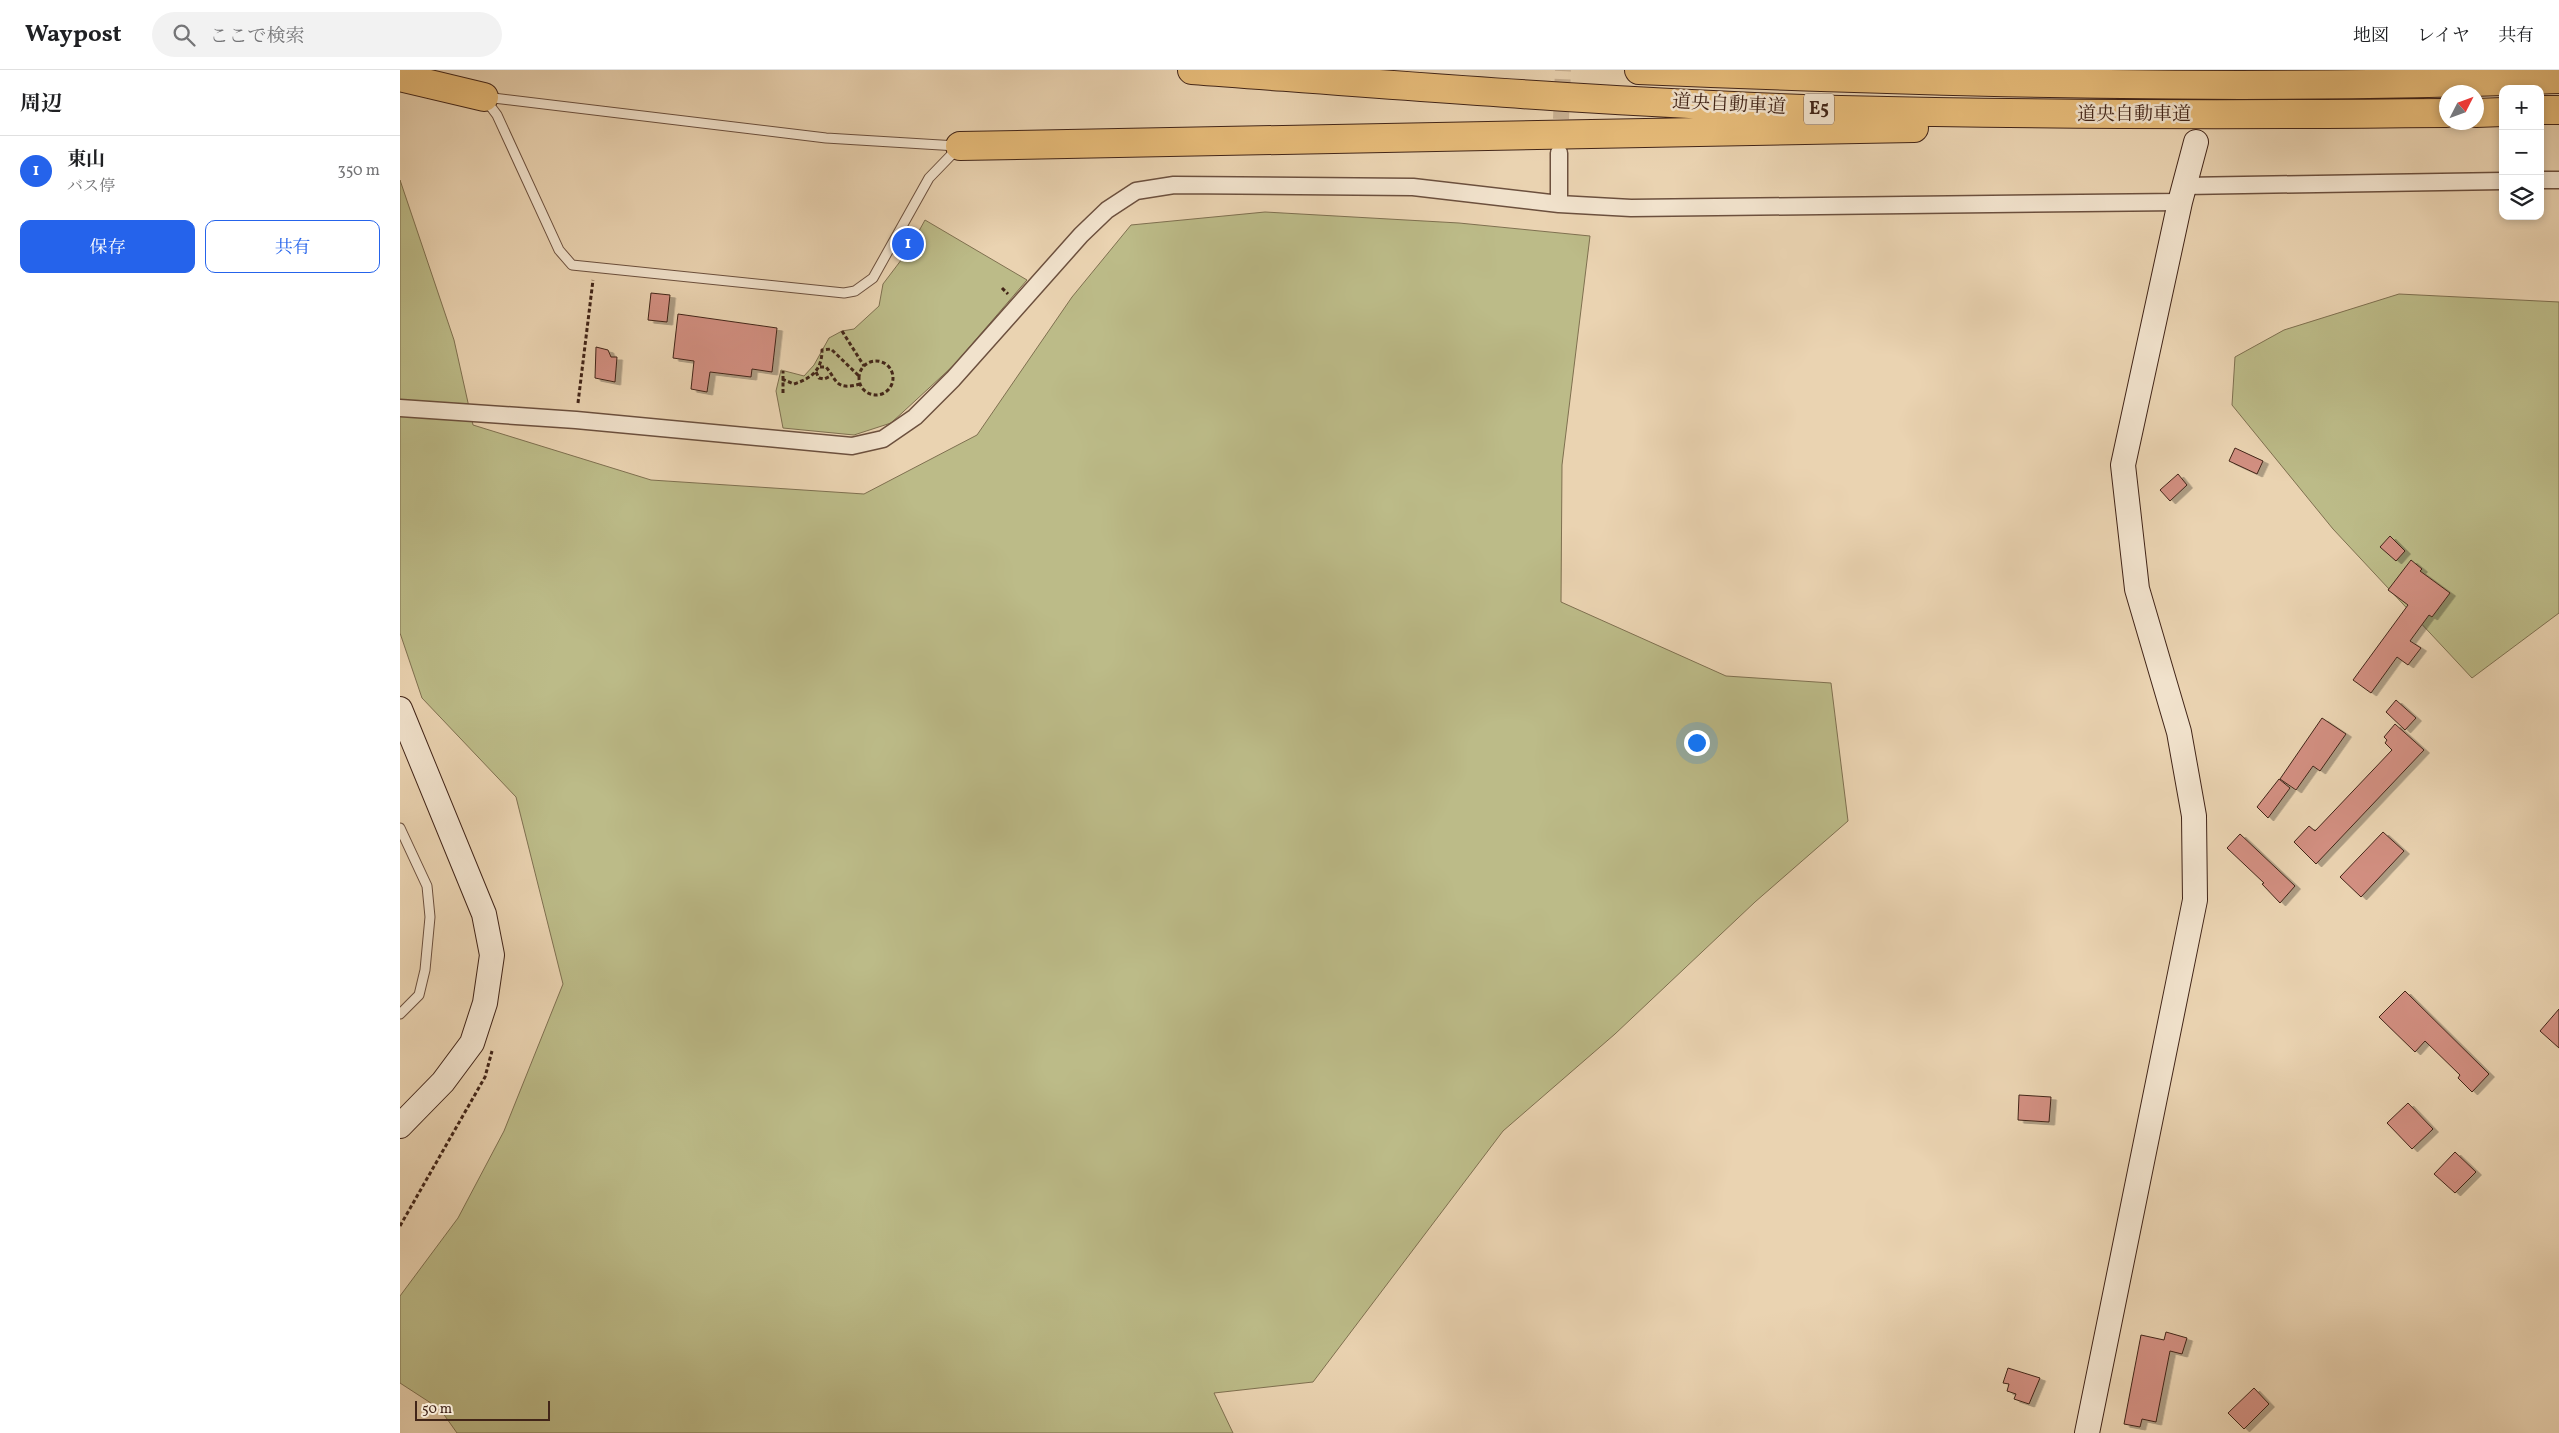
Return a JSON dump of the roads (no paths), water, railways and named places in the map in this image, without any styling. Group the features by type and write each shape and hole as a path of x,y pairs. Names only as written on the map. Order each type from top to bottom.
{"highway":[{"name":"道央自動車道","path":"1192,70 1548,97 1838,110 2130,116 2439,113"},
{"name":"道央自動車道","path":"1639,70 1858,79 2241,85 2559,79"},
{"path":"1791,70 1858,79"},
{"path":"400,77 484,97"},
{"path":"2544,110 2559,110"},
{"path":"2484,113 2499,112"},
{"path":"960,146 1884,130 2130,116"}],"street":[{"path":"2087,1433 2195,900 2194,816 2179,732 2137,589 2123,465 2182,194 2196,142"},
{"path":"1559,204 1560,153"},
{"path":"2544,180 2559,180"},
{"path":"400,408 576,420 852,446 883,439 915,417 953,379 1107,210 1136,191 1174,185 1413,187 1559,204 1631,208 2182,194 2499,181"},
{"path":"400,710 484,914 492,955 485,1003 472,1043 443,1082 400,1126"}],"lane":[{"path":"484,97 826,138 960,146"},
{"path":"484,97 497,114 559,250 572,265 844,293 855,291 873,278 929,178 960,146"},
{"path":"400,828 427,886 430,917 425,970 419,995 400,1014"}],"tunnel":[{"path":"1560,143 1563,70"}],"place":[{"name":"東山","path":"908,244"}]}
